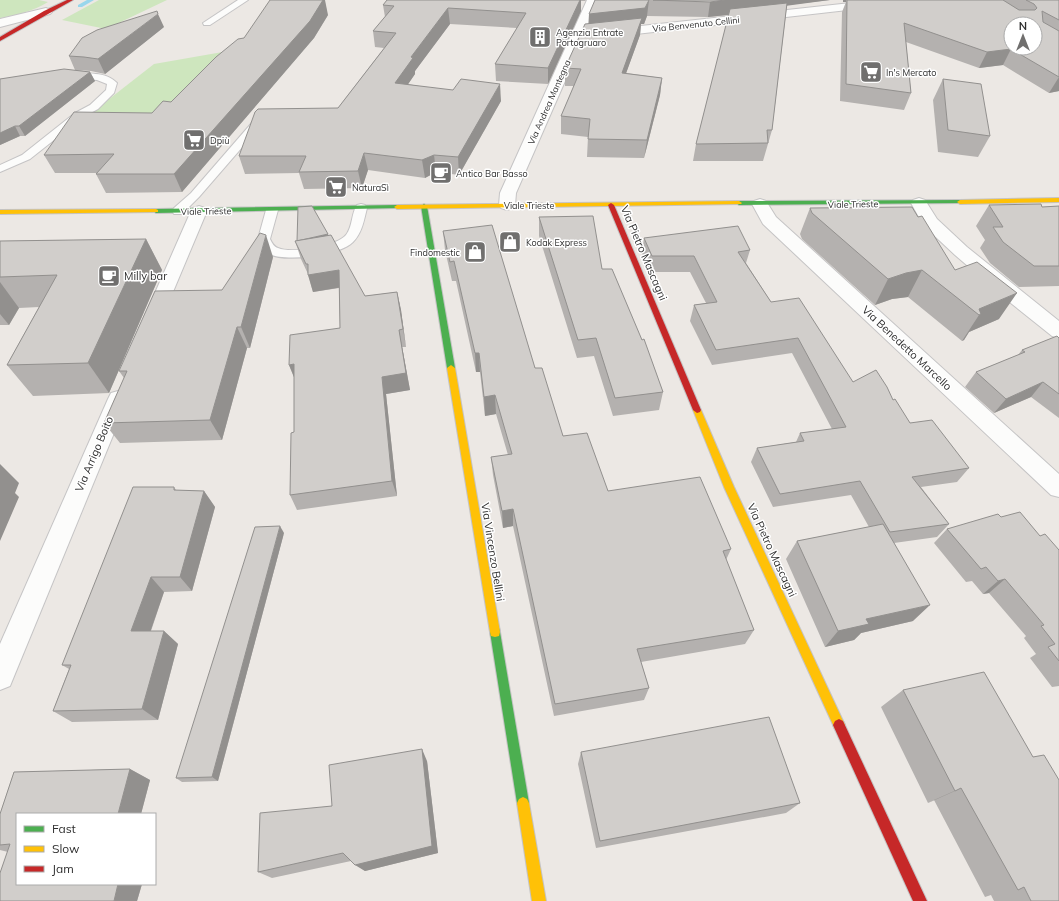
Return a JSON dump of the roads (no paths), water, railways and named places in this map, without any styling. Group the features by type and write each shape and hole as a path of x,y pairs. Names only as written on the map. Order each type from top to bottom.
{"street":[{"path":"0,39 46,12 71,0"},
{"name":"Via Benvenuto Cellini","path":"578,37 909,0"},
{"path":"574,6 592,3"},
{"name":"Via Andrea Mantegna","path":"507,205 508,193 592,3"},
{"path":"0,24 46,12"},
{"path":"0,24 13,32"},
{"path":"0,33 13,32"},
{"name":"Viale Trieste","path":"0,212 272,210 507,205 919,203 1059,200"},
{"path":"919,203 930,222 961,251 1019,300 1059,331"},
{"name":"Via Benedetto Marcello","path":"760,204 769,220 1059,488"},
{"name":"Via Pietro Mascagni","path":"611,205 729,487 920,901"},
{"name":"Via Vincenzo Bellini","path":"424,206 539,901"},
{"path":"146,332 189,211"},
{"name":"Via Arrigo Boito","path":"0,676 125,383"}],"lane":[{"path":"207,23 244,0"},
{"path":"0,169 26,157 79,115 94,107 111,91 112,83 100,77 62,76"},
{"path":"189,211 195,195 264,117"},
{"path":"272,210 264,239 272,251 282,254 311,253 346,242 357,228 361,208"}],"waterway":[{"path":"80,6 91,0"}],"place":[{"name":"Agenzia Entrate Portogruaro","path":"540,37"},
{"name":"In's Mercato","path":"871,72"},
{"name":"Dpiù","path":"194,140"},
{"name":"Antico Bar Basso","path":"441,173"},
{"name":"NaturaSì","path":"336,187"},
{"name":"Kodak Express","path":"510,242"},
{"name":"Findomestic","path":"475,252"},
{"name":"Milly bar","path":"109,276"}]}
